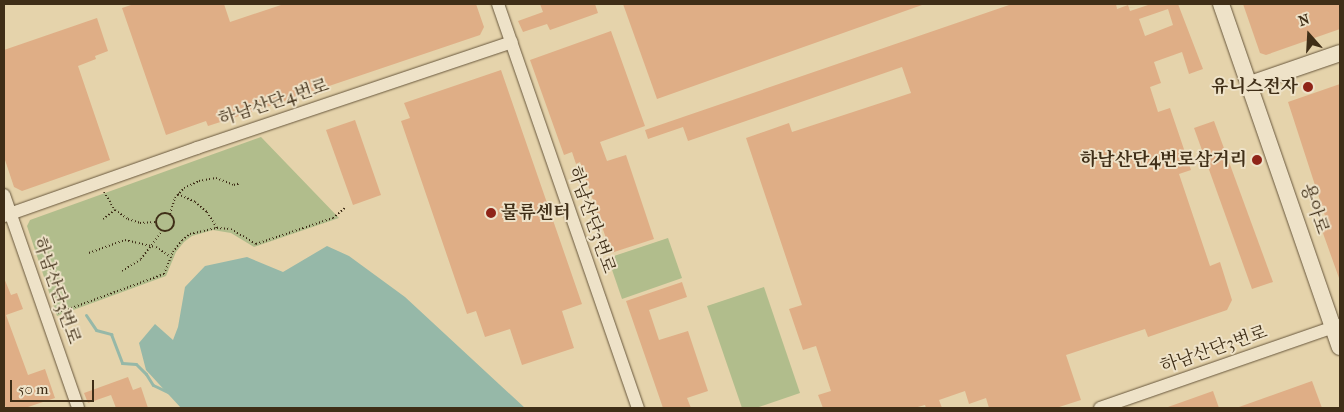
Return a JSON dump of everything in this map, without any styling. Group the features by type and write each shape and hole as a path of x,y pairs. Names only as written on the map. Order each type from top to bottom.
{"street":[{"path":"498,4 512,42"},
{"name":"용아로","path":"1221,4 1337,326 1340,347"},
{"name":"하남산단4번로","path":"7,215 512,42"},
{"name":"하남산단3번로","path":"512,42 638,408"},
{"path":"1250,84 1340,54"},
{"path":"4,196 7,215"},
{"name":"하남산단3번로","path":"7,215 78,408"},
{"name":"하남산단3번로","path":"1100,408 1337,326"}],"path":[{"path":"170,214 178,194 184,188 199,181 216,178 234,185 241,183"},
{"path":"101,182 108,200 115,210 134,221 156,222"},
{"path":"178,194 195,202 207,212 217,228"},
{"path":"46,317 164,274 171,257 182,240 190,234 217,228 232,229 256,244 333,218 346,207"},
{"path":"103,219 115,210"},
{"path":"156,222 162,213 170,214"},
{"path":"122,271 141,258 163,230 167,230 173,225 174,221 170,214"},
{"path":"156,222 157,226 163,230"},
{"path":"89,253 125,240 152,246 171,257"}],"green space":[{"path":"261,137 339,218 254,247 231,233 213,230 192,236 176,252 166,276 57,316 27,226 30,220"},
{"path":"668,238 682,278 622,299 608,258"},
{"path":"764,287 800,393 756,408 742,408 707,306"}],"shaded area":[{"path":"327,246 349,256 405,297 525,408 181,408 146,370 139,343 155,324 173,340 178,327 185,287 205,266 247,257 283,272"}],"building":[{"path":"134,4 224,4 230,22 284,4 476,4 484,27 480,35 208,126 206,121 166,135 122,8"},
{"path":"540,4 595,4 598,13 550,30 547,24 523,32 518,21 543,12"},
{"path":"623,4 922,4 922,5 657,99"},
{"path":"1012,4 1116,4 1117,9 1128,5 1130,11 1151,4 1178,4 1203,69 1189,74 1182,52 1154,62 1161,83 1150,87 1158,112 1170,108 1191,170 1179,174 1210,266 1220,262 1232,300 1227,310 1148,337 1145,329 1066,355 1081,400 1056,408 989,408 986,398 969,404 965,391 939,400 942,408 926,408 925,405 914,408 823,408 818,395 831,391 816,346 803,350 789,309 802,305 746,138 789,123 792,132 911,93 902,67 688,141 683,127 648,139 645,130","holes":["1168,9 1173,25 1145,36 1139,19"]},
{"path":"1243,4 1340,4 1340,29 1266,55 1260,53"},
{"path":"97,18 108,51 95,56 96,59 78,66 110,160 22,191 14,187 4,157 4,50"},
{"path":"611,31 645,126 600,142 607,161 626,155 654,239 611,253 580,162 576,164 572,152 564,155 530,60"},
{"name":"물류센터","path":"501,70 582,304 562,311 574,348 522,365 510,329 485,337 476,311 467,314 401,121 410,118 404,103"},
{"path":"1340,84 1339,278 1319,222 1326,219 1288,102"},
{"path":"355,120 381,195 353,205 326,130"},
{"path":"1214,121 1273,282 1252,289 1194,128"},
{"path":"4,278 11,295 17,293 23,309 6,315 28,375 45,369 55,398 25,408 6,408 4,402"},
{"path":"682,282 687,297 649,310 659,340 688,331 708,391 687,398 691,408 663,408 626,301"},
{"path":"128,377 133,390 141,387 148,408 116,408 111,395 88,403 84,393"},
{"path":"1312,381 1322,408 1239,408 1239,407"},
{"path":"1213,391 1219,408 1168,408 1168,407"}],"waterway":[{"path":"86,315 96,330 111,334 122,363 136,364 153,385 170,393"}],"place":[{"name":"유니스전자","path":"1308,87"},
{"name":"하남산단4번로삼거리","path":"1257,160"},
{"name":"물류센터","path":"491,213"}]}
